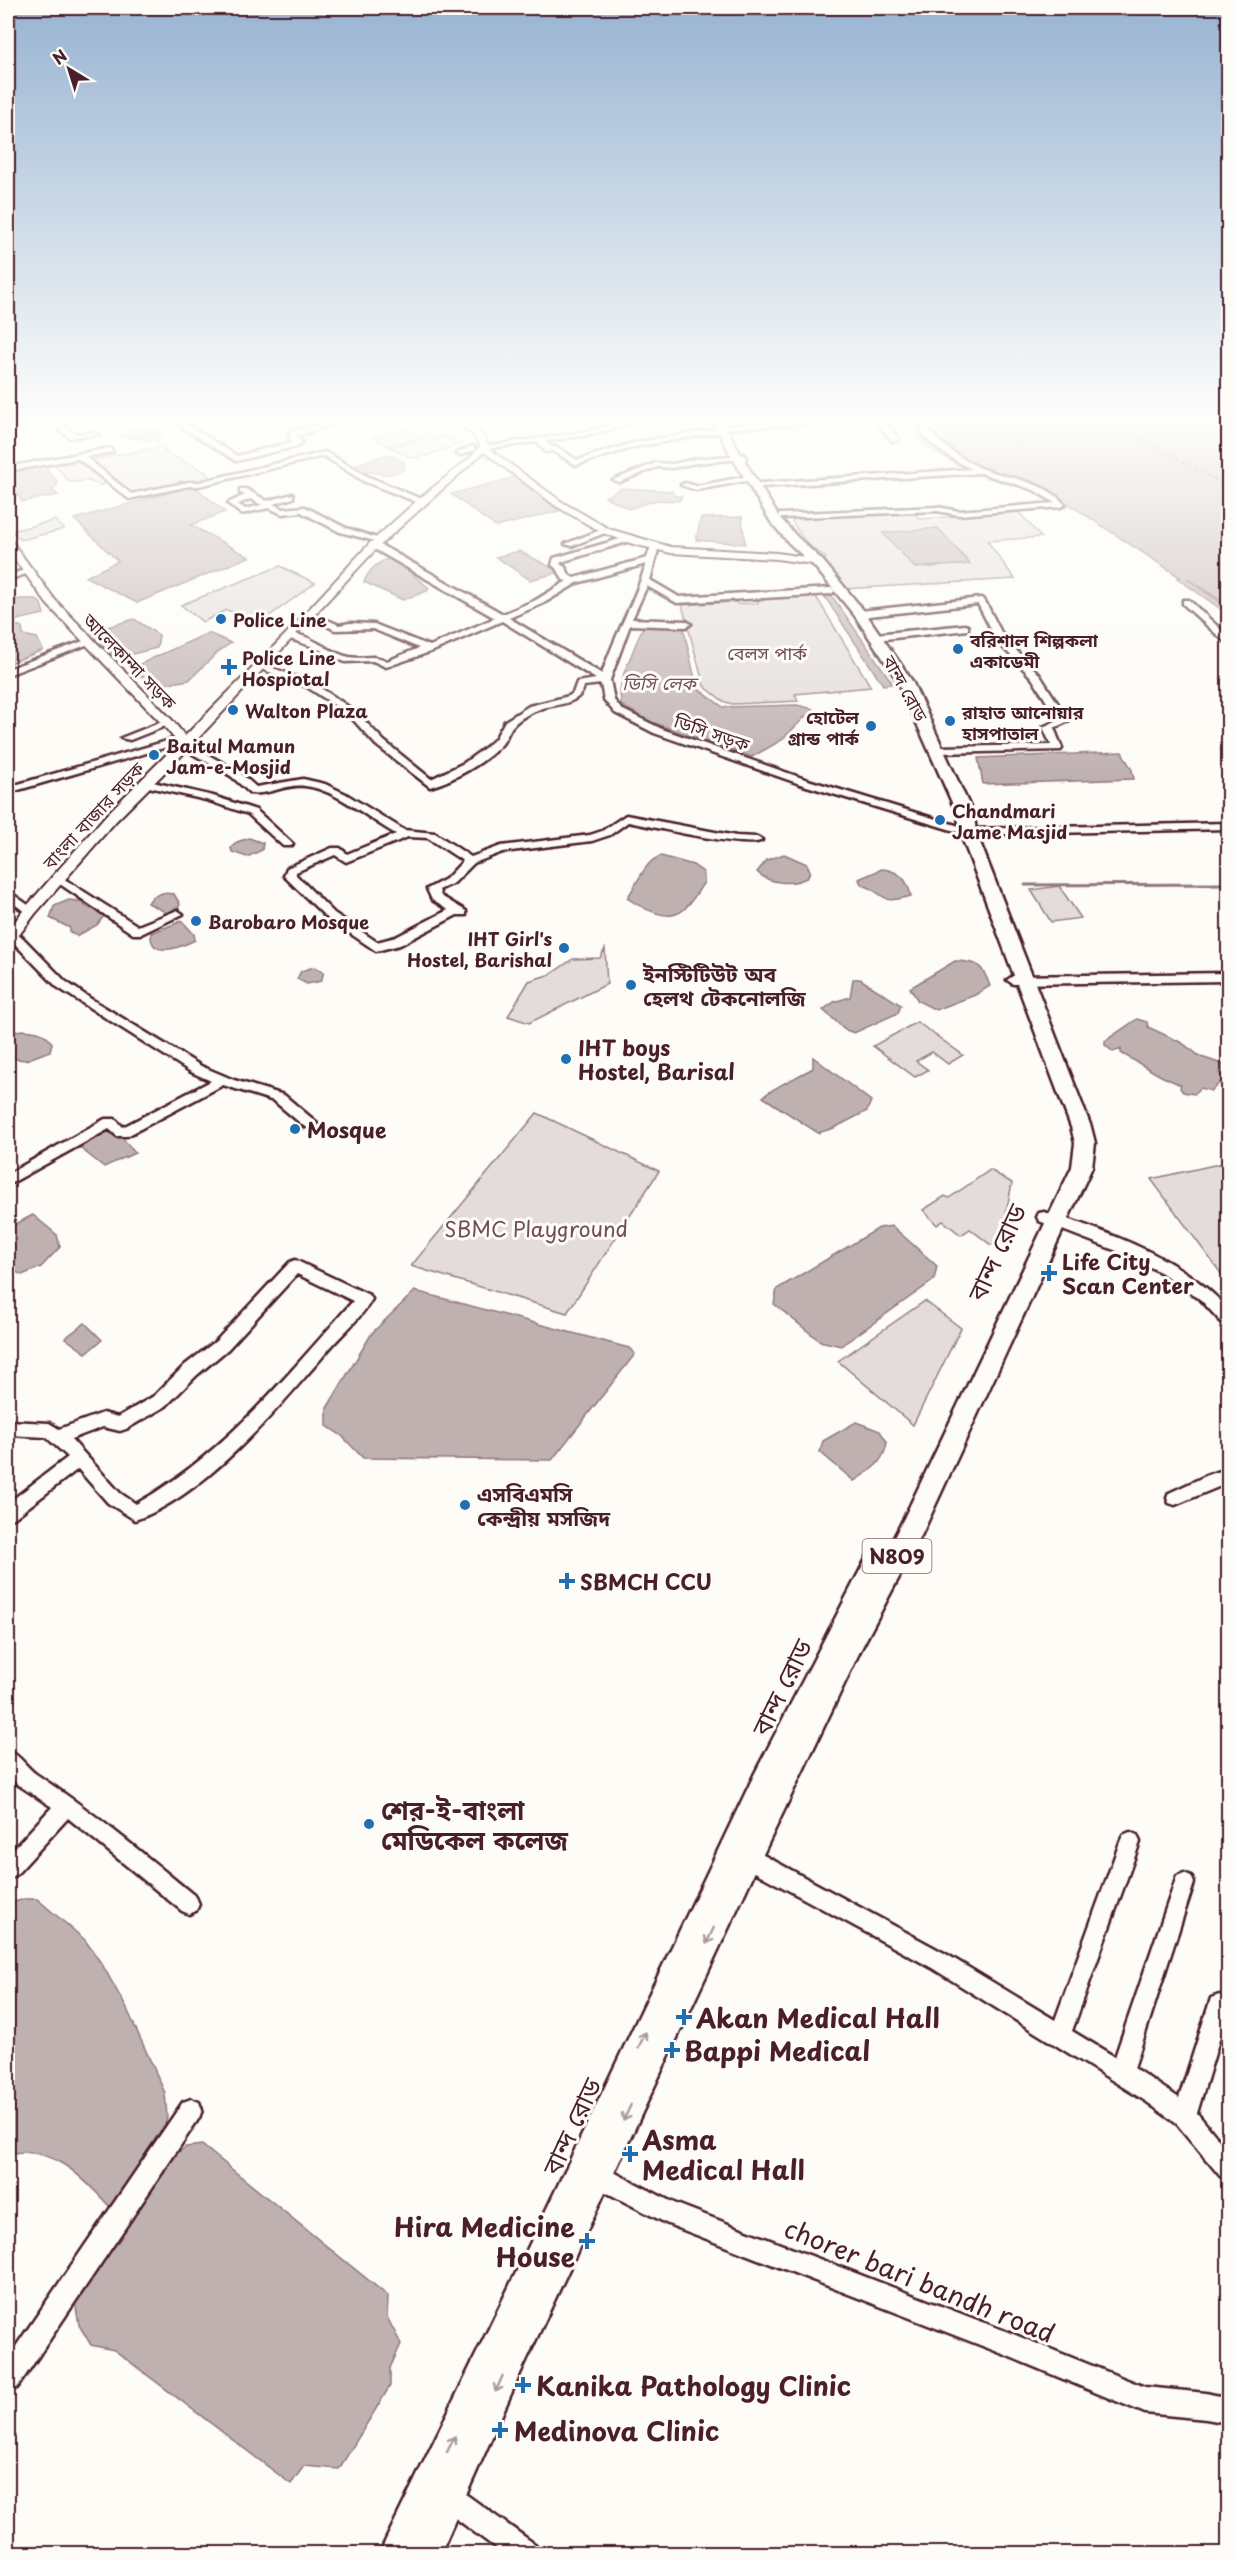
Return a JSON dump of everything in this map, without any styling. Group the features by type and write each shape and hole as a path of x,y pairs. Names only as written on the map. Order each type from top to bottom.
{"highway":[{"name":"বান্দ রোড","path":"397,2553 440,2491 507,2364 598,2176 901,1519 1051,1220 1072,1150 1073,1136 966,840 968,832 966,816 912,692 860,614 819,564 792,540"},
{"name":"বান্দ রোড","path":"800,540 813,566 897,681 956,815 968,832"},
{"name":"বান্দ রোড","path":"421,2553 440,2491 683,1951 845,1638"}],"main road":[{"name":"বাংলা বাজার সড়ক","path":"8,938 58,878 144,783 290,636 379,540"},
{"path":"629,540 671,550 777,556 808,555"},
{"path":"640,540 655,546 808,555"},
{"name":"আলেকান্দা সড়ক","path":"8,544 51,602 168,723 183,742"}],"street":[{"path":"369,540 605,680"},
{"path":"569,544 582,540"},
{"path":"574,581 566,578 562,569 556,565 557,560 625,540"},
{"path":"605,680 615,648 645,581 655,546"},
{"path":"290,636 317,645 348,660 375,658 386,664 427,648 430,649 539,602 574,581 651,560"},
{"path":"8,578 28,572"},
{"path":"645,581 677,600 831,591"},
{"path":"860,614 981,601 1000,639 1036,676 1064,721 1048,727 1057,748 938,750"},
{"path":"1186,602 1228,640"},
{"path":"309,615 338,628 354,622 378,627 403,635 427,648"},
{"path":"627,622 686,624"},
{"path":"876,637 965,628"},
{"path":"8,672 89,642"},
{"path":"259,666 310,685 330,698 353,714 380,743 430,784 468,765 490,749 499,741 509,723 532,708 573,698 578,694 580,684 605,680"},
{"name":"ডিসি সড়ক","path":"605,680 609,700 618,711 658,731 804,782 968,832 1228,826"},
{"path":"126,738 168,723"},
{"path":"8,790 183,742 235,774 254,791 303,782 321,786 342,796 380,821 407,833 431,835 470,861"},
{"path":"144,783 209,798 252,812 287,844"},
{"path":"407,833 346,859 336,850 298,864 291,870 290,876 330,915 376,947 394,940 396,942 460,911 436,898 433,889 450,880 470,861 501,849 592,838 606,833 626,818 736,839 757,840"},
{"path":"58,878 137,931 177,914"},
{"path":"8,894 30,911"},
{"path":"8,938 18,940 61,984 87,1002 196,1069 221,1080 279,1098 310,1124"},
{"path":"1018,979 1228,977"},
{"path":"8,1180 110,1122 122,1133 207,1090 221,1080"},
{"path":"1051,1220 1092,1234 1171,1271 1204,1293 1228,1320"},
{"path":"8,1428 49,1430 59,1436 114,1498 135,1513 163,1499 248,1429 364,1299 295,1266 222,1345 191,1370 160,1401 120,1424 103,1420 59,1436"},
{"path":"8,1513 79,1458"},
{"path":"1175,1498 1216,1479 1228,1476"},
{"path":"8,1760 24,1777 67,1805 189,1904"},
{"path":"8,1869 67,1805"},
{"path":"1060,2035 1130,1842"},
{"path":"747,1857 939,1961 1155,2094 1185,2116 1228,2168"},
{"path":"1121,2073 1184,1883"},
{"path":"1185,2116 1219,2006"},
{"path":"8,2379 191,2110"},
{"name":"chorer bari bandh road","path":"598,2176 668,2212 993,2338 1145,2400 1206,2406 1228,2411"},
{"path":"1228,2411 1228,2425"},
{"path":"440,2491 527,2553"}],"green space":[{"path":"804,540 1007,540 987,541 1015,579 843,589 823,563 826,558"},
{"path":"280,566 315,583 264,620 226,610 203,622 181,605"},
{"name":"বেলস পার্ক","path":"815,595 871,687 795,694 798,701 732,704 723,701 704,686 682,605 758,603 758,600"},
{"path":"1059,886 1081,918 1051,922 1031,890"},
{"path":"605,949 607,984 529,1023 508,1016 529,981 551,974 573,959 600,958"},
{"path":"917,1022 963,1055 948,1064 932,1052 916,1061 928,1070 915,1077 873,1046"},
{"name":"SBMC Playground","path":"537,1113 659,1171 567,1313 411,1266"},
{"path":"1228,1162 1228,1283 1151,1179"},
{"path":"990,1170 1012,1183 1001,1240 991,1245 970,1229 961,1235 943,1221 937,1225 923,1210 945,1196 949,1198"},
{"path":"925,1301 961,1328 913,1425 838,1361"}],"water":[{"path":"95,540 217,540 249,557 137,603 86,577 118,561"},
{"path":"696,540 745,540 745,544"},
{"path":"889,540 948,540 970,564 915,568"},
{"path":"1123,540 1228,540 1228,605 1187,579 1228,608 1228,614 1177,578 1180,577"},
{"path":"519,551 560,572 530,580 496,557"},
{"path":"393,558 429,588 427,591 403,600 364,582 376,566 384,560"},
{"path":"832,596 893,684 883,685 825,597"},
{"path":"20,599 36,599 41,604 44,614 17,620 10,619 8,603"},
{"path":"134,619 159,635 157,648 117,658 107,651 91,632"},
{"path":"16,625 22,627 23,635 37,638 43,650 8,664 8,628"},
{"name":"ডিসি লেক","path":"647,626 683,626 697,688 723,707 797,705 813,709 782,740 752,757 651,722 621,705 620,690 624,673 642,629"},
{"path":"208,633 231,643 218,652 189,680 160,685 131,671 138,665"},
{"path":"1122,752 1132,770 1134,779 983,784 978,758"},
{"path":"249,838 263,843 262,850 247,857 232,852 231,848 237,842"},
{"path":"784,854 807,864 810,871 808,877 788,883 768,879 757,872 767,860"},
{"path":"661,856 693,865 703,872 704,882 699,890 688,905 676,914 657,913 627,898 650,862"},
{"path":"882,869 902,877 911,896 889,900 861,883 859,879"},
{"path":"162,893 174,894 180,904 178,909 167,913 148,903 152,897"},
{"path":"69,900 87,902 84,905 91,909 96,908 104,916 97,925 77,936 70,932 70,928 50,918 54,906"},
{"path":"182,921 194,934 195,940 174,948 160,949 155,946 151,933"},
{"path":"955,961 969,962 978,966 990,986 975,995 936,1010 918,1001 910,988"},
{"path":"314,967 324,972 321,981 307,984 297,979 301,971"},
{"path":"853,979 860,979 901,1005 898,1013 854,1033 846,1030 823,1010 834,1002 850,997"},
{"path":"1137,1019 1147,1022 1148,1027 1182,1043 1201,1057 1222,1064 1227,1071 1219,1073 1225,1078 1211,1091 1201,1088 1194,1094 1183,1092 1181,1085 1121,1053 1121,1049 1113,1052 1105,1045 1105,1041"},
{"path":"22,1030 35,1031 46,1036 52,1043 50,1051 26,1060 8,1058 8,1033"},
{"path":"813,1057 871,1101 867,1111 834,1128 818,1133 763,1097 813,1068"},
{"path":"105,1129 115,1129 135,1153 104,1167 79,1147 78,1144"},
{"path":"33,1215 57,1235 60,1247 41,1267 22,1275 12,1270 8,1271 8,1228"},
{"path":"892,1226 937,1266 934,1280 841,1346 820,1341 774,1304 777,1289 879,1228"},
{"path":"415,1291 629,1348 635,1354 552,1460 363,1458 342,1436 327,1426 327,1408 372,1333"},
{"path":"85,1323 102,1340 86,1353 65,1338"},
{"path":"856,1422 880,1431 887,1442 880,1460 854,1481 820,1452 823,1441"},
{"path":"37,1899 85,1940 103,1966 127,2009 165,2093 167,2117 162,2135 124,2195 109,2206 77,2174 52,2158 24,2152 8,2154 8,1908 14,1902"},
{"path":"202,2145 388,2296 387,2317 401,2344 390,2368 390,2386 339,2469 304,2466 291,2484 114,2350 91,2345 79,2325 75,2302 168,2160 186,2147"}],"waterway":[{"path":"1025,885 1228,884"}],"place":[{"name":"Police Line","path":"221,619"},
{"name":"বরিশাল শিল্পকলা একাডেমী","path":"958,649"},
{"name":"Police Line Hospiotal","path":"229,667"},
{"name":"Walton Plaza","path":"233,710"},
{"name":"রাহাত আনোয়ার হাসপাতাল","path":"950,721"},
{"name":"হোটেল গ্রান্ড পার্ক","path":"871,726"},
{"name":"Baitul Mamun Jam-e-Mosjid","path":"154,755"},
{"name":"Chandmari Jame Masjid","path":"940,820"},
{"name":"Barobaro Mosque","path":"196,921"},
{"name":"IHT Girl's Hostel, Barishal","path":"564,948"},
{"name":"ইনস্টিটিউট অব হেলথ টেকনোলজি","path":"631,985"},
{"name":"IHT boys Hostel, Barisal","path":"566,1059"},
{"name":"Mosque","path":"295,1129"},
{"name":"Life City Scan Center","path":"1049,1273"},
{"name":"এসবিএমসি কেন্দ্রীয় মসজিদ","path":"465,1505"},
{"name":"SBMCH CCU","path":"567,1581"},
{"name":"শের-ই-বাংলা মেডিকেল কলেজ","path":"369,1824"},
{"name":"Akan Medical Hall","path":"684,2017"},
{"name":"Bappi Medical","path":"672,2050"},
{"name":"Asma Medical Hall","path":"630,2154"},
{"name":"Hira Medicine House","path":"587,2241"},
{"name":"Kanika Pathology Clinic","path":"523,2385"},
{"name":"Medinova Clinic","path":"500,2430"}]}
